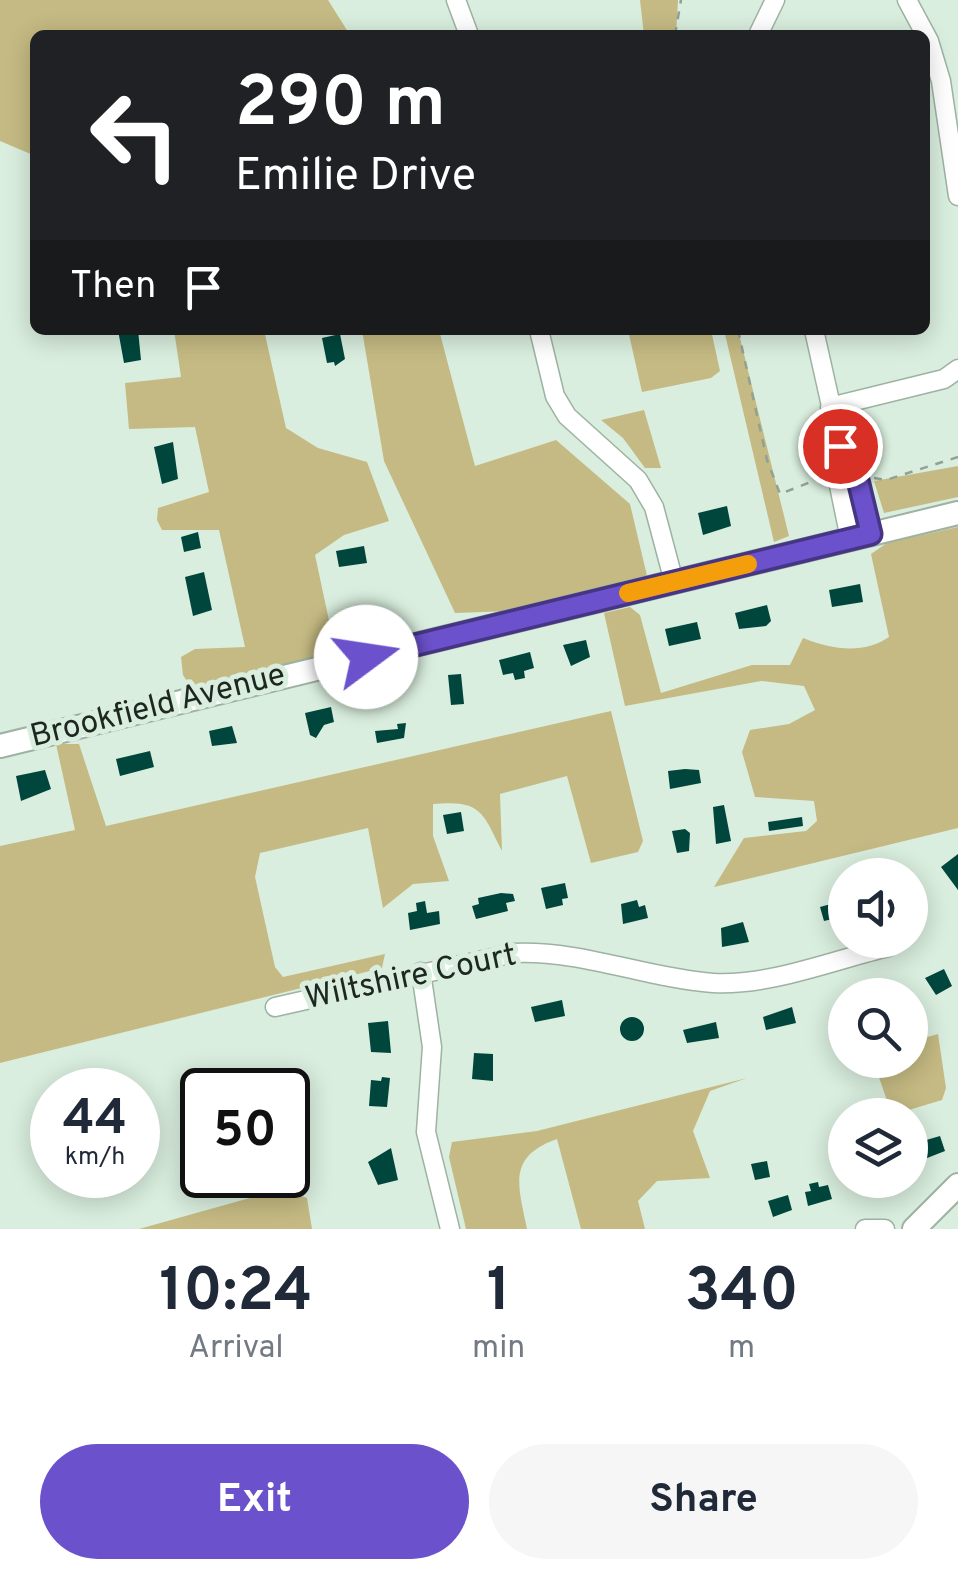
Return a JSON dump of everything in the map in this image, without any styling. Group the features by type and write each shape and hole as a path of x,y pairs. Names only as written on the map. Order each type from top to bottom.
{"main road":[{"name":"Brookfield Avenue","path":"0,746 958,514"},
{"path":"914,1229 958,1184"}],"street":[{"path":"456,0 467,30"},
{"path":"760,30 775,0"},
{"path":"907,0 923,30"},
{"path":"930,44 941,81 958,196"},
{"path":"540,335 555,396 566,416 638,480 654,507 674,582"},
{"path":"815,335 840,446 862,478 860,536"},
{"path":"830,408 944,379 958,369"},
{"path":"840,446 833,480 860,536"},
{"path":"833,480 862,478"},
{"name":"Wiltshire Court","path":"275,1007 480,958 544,951 666,977 731,983 837,958"},
{"path":"421,972 432,1048 426,1132 450,1229"},
{"path":"865,1229 885,1229"}],"path":[{"path":"676,30 681,0"},
{"path":"739,335 767,460 780,494 833,480"},
{"path":"862,478 886,480 958,458"}],"shaded area":[{"path":"0,0 328,0 347,30 30,30 30,154 0,141"},
{"path":"640,0 678,0 676,30 643,30"},
{"path":"175,335 265,335 286,428 318,448 367,462 389,521 344,535 315,555 334,644 327,655 190,686 183,675 181,657 195,649 245,647 219,530 162,530 157,520 158,508 209,492 195,427 129,429 125,383 181,377"},
{"path":"363,335 440,335 475,466 556,440 630,504 648,580 513,611 455,613 384,461"},
{"path":"629,335 712,335 720,371 711,378 642,392"},
{"path":"725,335 739,335 789,536 774,542"},
{"path":"644,410 661,468 645,468 623,438 601,420"},
{"path":"958,466 958,497 884,513 874,481"},
{"path":"958,527 958,828 714,887 744,838 806,831 817,821 814,801 755,797 742,752 750,730 789,724 815,710 804,686 761,681 625,706 604,613 630,607 640,615 661,693 752,665 790,665 803,638 836,647 869,646 889,637 871,554 887,543"},
{"path":"611,711 643,841 638,852 591,863 567,776 500,794 502,851 478,811 461,804 433,804 433,836 449,881 413,884 383,908 368,828 260,853 255,877 275,967 283,977 385,954 382,968 0,1063 0,846 75,830 56,744 79,744 106,826"},
{"path":"938,1034 946,1088 942,1100 928,1104 928,1098 886,1098 879,1078 928,1078 928,1037"},
{"path":"747,1078 710,1091 693,1131 710,1178 657,1181 638,1201 645,1229 581,1229 557,1139 530,1154 523,1164 519,1185 527,1229 466,1229 449,1157 452,1142 537,1131"},
{"path":"250,1198 307,1198 312,1229 139,1229"}],"building":[{"path":"119,335 138,335 141,360 124,363"},
{"path":"340,335 345,359 335,366 334,362 327,363 322,338"},
{"path":"173,442 178,479 162,484 154,447"},
{"path":"727,506 731,526 703,535 698,513"},
{"path":"198,532 201,548 184,552 181,537"},
{"path":"364,546 367,563 339,567 336,551"},
{"path":"204,572 212,610 193,616 185,577"},
{"path":"860,584 863,602 832,607 829,590"},
{"path":"767,605 771,621 766,626 739,629 735,613"},
{"path":"368,609 371,632 353,634 346,612"},
{"path":"697,622 701,639 669,646 665,629"},
{"path":"586,640 590,657 571,666 563,645"},
{"path":"530,652 534,668 524,671 525,678 515,680 513,673 503,675 499,660"},
{"path":"461,674 464,704 451,705 448,675"},
{"path":"331,707 334,722 324,725 316,738 310,735 305,713"},
{"path":"406,723 404,738 377,743 375,731 398,729 397,724"},
{"path":"232,726 237,743 212,746 209,731"},
{"path":"150,751 154,767 120,776 116,759"},
{"path":"45,770 51,789 21,801 16,776"},
{"path":"699,770 701,783 670,789 668,771"},
{"path":"724,805 731,841 716,844 713,807"},
{"path":"461,812 464,831 447,834 443,815"},
{"path":"802,817 803,826 769,831 768,822"},
{"path":"685,829 690,833 689,851 677,853 672,831"},
{"path":"958,854 958,890 941,867"},
{"path":"565,883 568,898 562,899 563,905 546,909 541,888"},
{"path":"513,894 515,901 506,903 508,911 476,919 472,906 479,904 478,898"},
{"path":"637,900 639,907 645,905 648,918 623,924 621,904"},
{"path":"425,901 427,913 439,911 440,924 410,930 408,913 417,911 416,903"},
{"path":"828,905 828,920 824,921 820,907"},
{"path":"743,922 749,942 722,947 721,928"},
{"path":"944,969 952,986 936,995 925,978"},
{"path":"562,1000 565,1016 535,1022 531,1007"},
{"path":"792,1007 796,1023 766,1030 763,1017"},
{"path":"632,1017 644,1029 632,1041 620,1029"},
{"path":"388,1021 391,1053 371,1052 368,1023"},
{"path":"716,1022 719,1038 687,1043 683,1030"},
{"path":"474,1053 493,1054 493,1081 472,1079"},
{"path":"382,1077 390,1078 387,1107 369,1106 371,1080 381,1081"},
{"path":"940,1136 945,1151 928,1158 928,1140"},
{"path":"391,1148 398,1180 378,1185 368,1162"},
{"path":"767,1161 770,1177 755,1180 751,1164"},
{"path":"809,1184 828,1185 828,1198 832,1199 808,1206 805,1192 811,1191"},
{"path":"788,1195 792,1210 773,1217 768,1201"}],"slow traffic":[{"path":"628,593 748,564"}],"route":[{"path":"366,657 871,534 856,472 840,446"}]}
